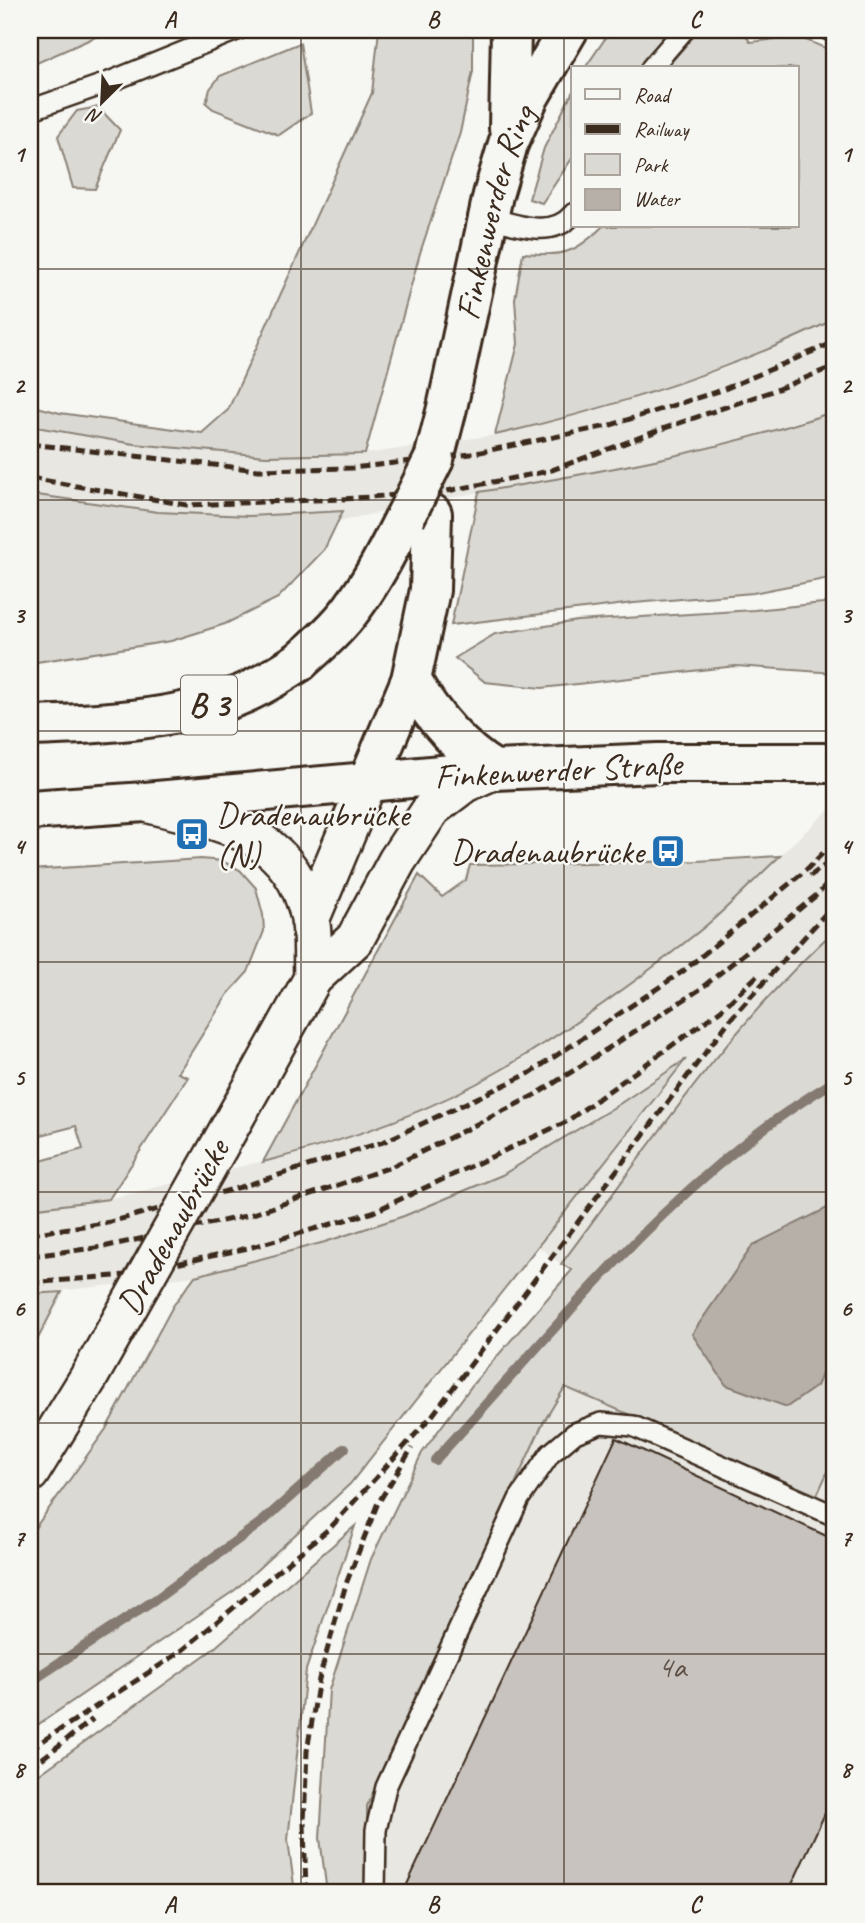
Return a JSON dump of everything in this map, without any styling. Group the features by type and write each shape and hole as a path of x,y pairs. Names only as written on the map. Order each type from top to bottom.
{"main road":[{"path":"508,144 511,30"},
{"name":"Finkenwerder Ring","path":"419,515 447,408 487,217 508,144 529,97 568,30"},
{"path":"368,782 411,680 430,590 419,515"},
{"name":"B 3","path":"30,726 111,722 181,712 237,696 266,683 299,662 352,610 419,515"},
{"path":"411,680 441,725 478,760 494,770"},
{"name":"Finkenwerder Straße","path":"30,810 145,803 494,770 658,762 835,763"}],"street":[{"path":"313,978 355,939 397,861 432,808 465,783 494,770"},
{"path":"310,920 368,782"},
{"path":"145,803 220,822 267,846 287,865 300,885 310,920 313,978"},
{"name":"Dradenaubrücke","path":"30,1473 89,1377 313,978"}],"lane":[{"path":"30,110 104,84 237,30"},
{"path":"652,66 684,30"},
{"path":"829,30 835,33"},
{"path":"487,217 529,228 551,228 567,222 571,217"},
{"path":"375,1893 376,1830 386,1787 519,1499 550,1454 575,1433 601,1423 633,1426 835,1516"}],"shaded area":[{"path":"835,319 835,411 789,427 709,448 617,469 479,492 334,522 30,505 30,426 134,444 266,456 365,454 495,435 608,407 726,368"},
{"path":"835,804 835,930 739,1030 561,1264 538,1246 684,1061 503,1175 404,1216 229,1269 195,1276 30,1294 30,1209 109,1199 324,1146 415,1112 500,1071 590,1012 702,928"},
{"path":"565,1386 816,1495 835,1456 835,1893 367,1893 367,1806 543,1423"}],"green space":[{"path":"30,30 111,30 30,66"},
{"path":"379,30 473,30 473,71 460,133 420,253 365,454 266,456 134,444 30,426 30,405 60,413 202,433 228,410 372,93"},
{"path":"611,30 674,30 642,66 586,66"},
{"path":"699,30 743,30 750,42 799,37 835,52 835,319 752,356 668,387 583,413 495,435 518,344 515,299 523,253 567,252 584,243 601,228 798,228 798,66 668,66"},
{"path":"300,43 311,113 279,135 213,109 206,103 210,89 220,76"},
{"path":"571,95 571,160 542,203 529,199 544,148"},
{"path":"98,107 120,130 95,189 73,188 58,136 77,111"},
{"path":"835,411 835,577 753,593 634,603 451,625 479,492 704,449"},
{"path":"30,494 158,512 249,516 343,511 324,550 278,598 225,624 171,641 30,663"},
{"path":"835,599 835,673 736,666 542,688 485,682 455,658 495,634 577,621 754,610 823,603"},
{"path":"780,856 712,921 654,966 579,1021 501,1070 445,1099 385,1124 263,1162 419,875 442,897 466,880 470,865 697,861"},
{"path":"201,859 222,861 240,870 256,888 264,931 248,972 228,994 178,1073 188,1077 109,1199 30,1209 30,1164 83,1149 76,1126 30,1138 30,870"},
{"path":"835,930 835,1456 817,1495 565,1387 543,1423 367,1806 367,1893 327,1893 320,1838 329,1690 371,1559 422,1453 473,1384 572,1270 561,1264 724,1048 796,967"},
{"path":"686,1059 350,1484 235,1590 30,1730 30,1535 106,1429 173,1306 195,1276 325,1242 404,1216 502,1175 618,1105"},
{"path":"62,1292 30,1354 30,1294"},
{"path":"355,1526 306,1670 288,1840 295,1893 30,1893 30,1781 212,1650"}],"water":[{"path":"835,1204 835,1343 817,1386 787,1407 726,1385 692,1334 753,1245"}],"building":[{"path":"616,1438 835,1540 835,1792 788,1893 403,1893"}],"waterway":[{"path":"435,1460 574,1306 671,1207 723,1161 777,1119 835,1081"},
{"path":"30,1682 155,1600 263,1521 345,1448"}],"railway":[{"path":"30,444 258,470 353,468 471,454 608,426 722,390 835,342"},
{"path":"30,478 187,505 442,492 549,471 835,366"},
{"path":"30,1234 110,1222 241,1187 383,1142 530,1073 682,972 805,871 835,841"},
{"path":"810,876 835,858"},
{"path":"30,1256 103,1247 250,1215 391,1167 537,1094 699,990 818,894 835,876"},
{"path":"30,1749 179,1653 331,1527 432,1416 729,1021 835,903"},
{"path":"30,1283 127,1275 252,1247 373,1212 566,1122 721,1010 759,974"},
{"path":"306,1893 304,1823 307,1751 319,1679 346,1584 377,1505 412,1448"},
{"path":"30,1768 93,1719"}],"place":[{"name":"Dradenaubrücke (N)","path":"192,834"},
{"name":"Dradenaubrücke","path":"668,851"}]}
